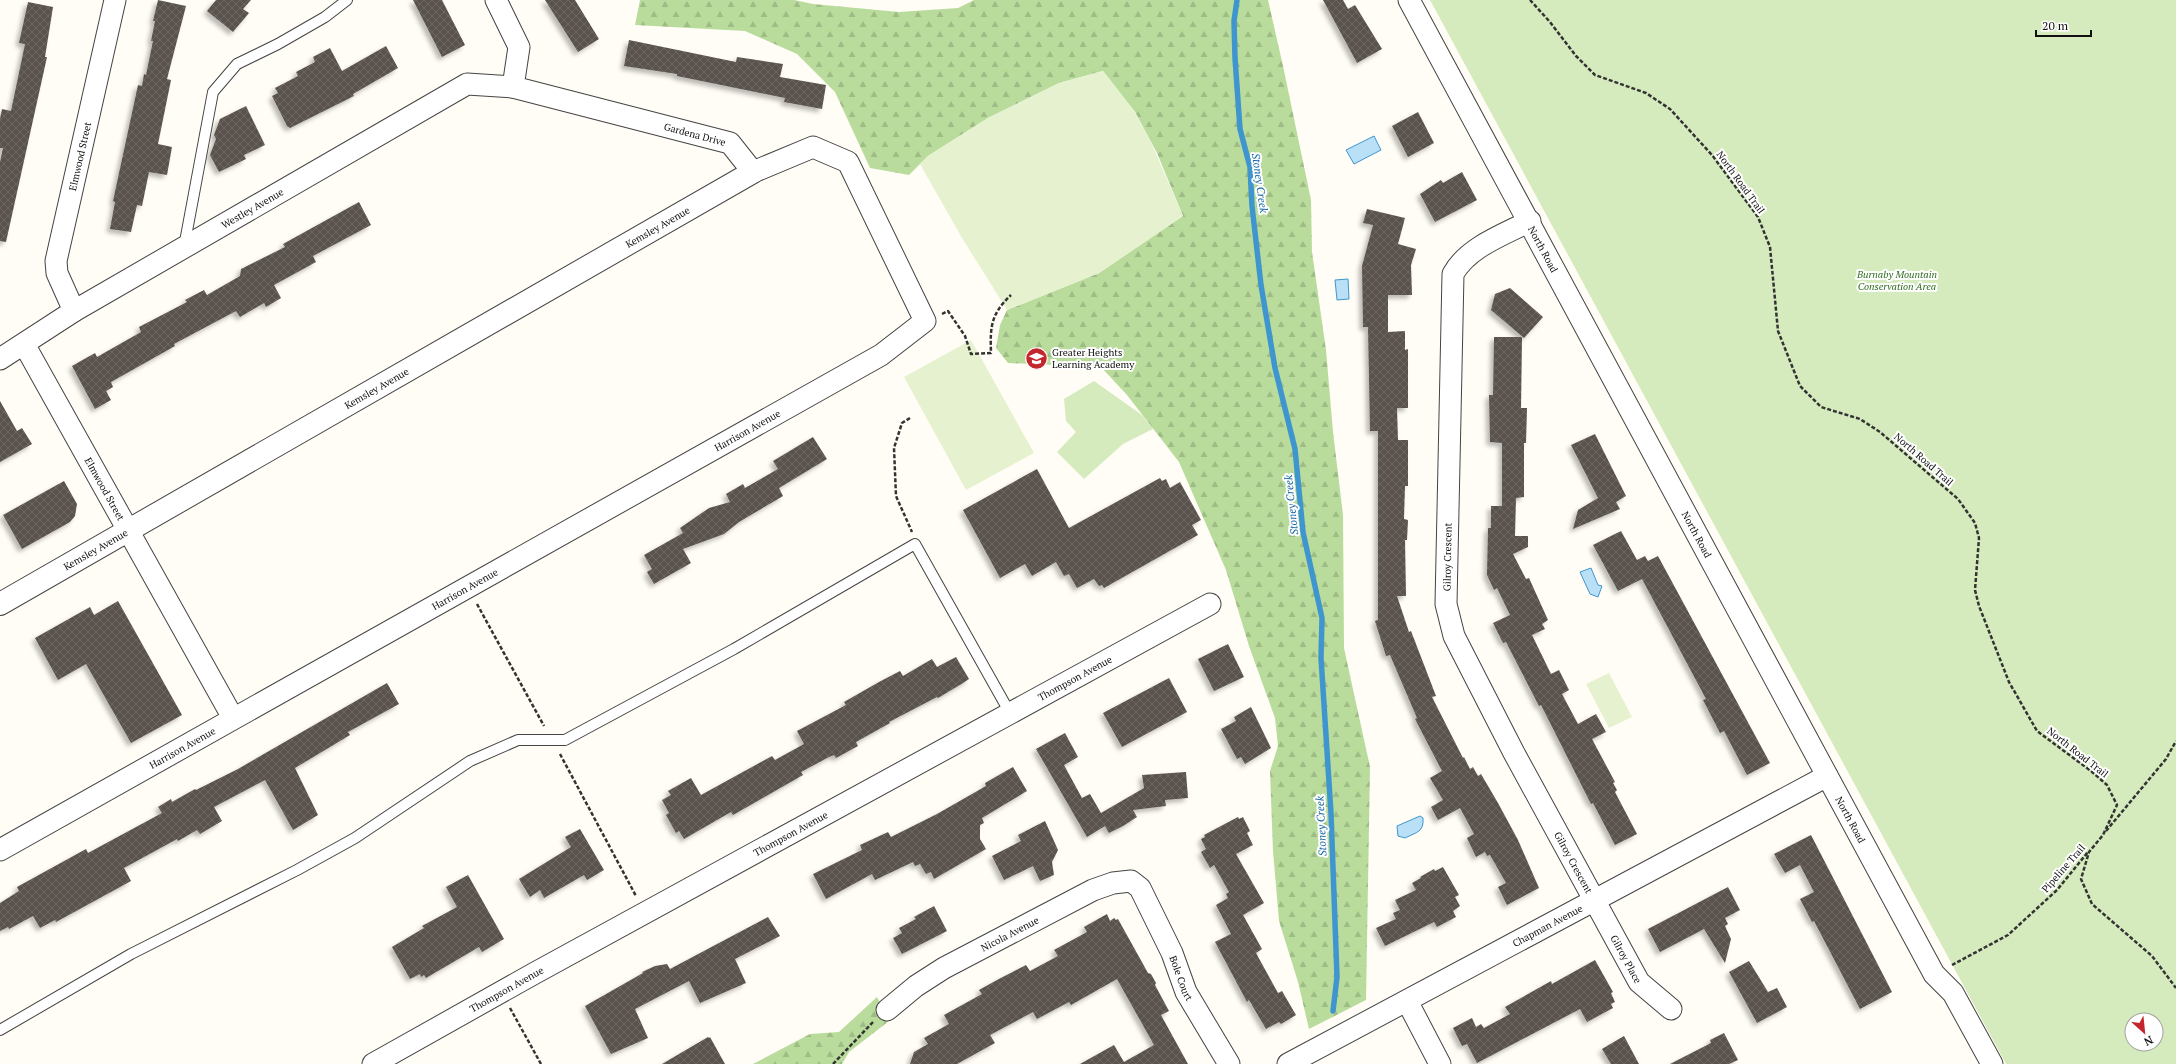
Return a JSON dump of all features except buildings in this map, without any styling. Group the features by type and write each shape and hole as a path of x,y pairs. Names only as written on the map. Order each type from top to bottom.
{"street":[{"name":"Elmwood Street","path":"74,311 58,274 56,261 115,0"},
{"path":"496,0 519,47 513,87"},
{"name":"North Road","path":"1409,0 1530,221 1934,974 1953,994 1992,1064"},
{"name":"Westley Avenue","path":"0,359 74,311 184,249 467,84 513,87"},
{"name":"Gardena Drive","path":"513,87 730,143 753,172"},
{"path":"753,172 814,147 848,162 925,321"},
{"name":"Kemsley Avenue","path":"0,604 753,172"},
{"name":"Gilroy Crescent","path":"1530,221 1472,252 1458,266 1453,274 1446,604 1454,636 1593,900"},
{"name":"Harrison Avenue","path":"0,850 881,356 925,321"},
{"name":"Elmwood Street","path":"24,344 233,718"},
{"name":"Thompson Avenue","path":"373,1064 645,912 1210,604"},
{"name":"Chapman Avenue","path":"1288,1064 1827,776"},
{"name":"Nicola Avenue","path":"887,1010 916,986 944,968 1093,890 1113,883 1130,881 1140,888"},
{"name":"Bole Court","path":"1140,888 1172,953 1186,992 1229,1064"},
{"name":"Gilroy Place","path":"1593,900 1639,982 1671,1009"},
{"path":"1407,1001 1440,1064"}],"lane":[{"path":"184,249 213,92 237,64 278,44 325,17 347,0"},
{"path":"0,1030 131,954 297,870 355,838 470,760 518,740 565,740 670,685 915,544 1010,713"}],"path":[{"name":"North Road Trail","path":"1530,0 1550,22 1576,56 1595,75 1646,93 1670,109 1712,154 1758,217 1770,246 1778,331 1800,386 1821,407 1860,419 1880,432 1958,499 1975,523 1979,538 1975,590 1979,606 2009,682 2037,731 2091,771 2107,785 2117,805 2103,835 2089,852 2081,879 2092,904 2152,956 2176,988"},
{"path":"925,321 948,311 965,336 971,354 991,353 990,330 997,312 1011,295"},
{"path":"910,418 902,423 897,436 894,448 894,473 896,496 903,515 912,529 915,544"},
{"path":"468,587 645,912"},
{"name":"Pipeline Trail","path":"1934,974 2008,935 2057,890 2166,760 2176,741"},
{"path":"501,992 541,1064"},
{"path":"833,1064 881,1013 887,1010"}],"green space":[{"path":"640,0 794,0 813,4 899,12 958,8 974,0 1268,0 1311,200 1312,252 1326,350 1333,432 1343,515 1344,648 1370,767 1366,1000 1309,1029 1298,982 1279,921 1273,851 1270,771 1278,746 1275,718 1249,646 1226,570 1179,462 1127,395 1101,367 1008,363 996,348 1000,325 1007,310 1099,273 1183,216 1157,153 1135,112 1103,71 1059,83 988,118 928,156 909,175 870,168 835,92 797,54 745,31 635,25"},
{"name":"Burnaby Mountain Conservation Area","path":"1430,0 2176,0 2176,1064 2006,1064"},
{"path":"1103,71 1132,108 1150,140 1183,216 1099,273 1007,310 962,238 920,164 928,156 988,118 1059,83"},
{"path":"971,340 1034,453 966,490 904,377"},
{"path":"1094,381 1142,415 1153,429 1123,444 1084,479 1057,452 1076,432 1066,421 1064,399"},
{"path":"1609,673 1632,717 1609,728 1586,684"},
{"path":"877,997 889,1021 849,1052 842,1064 753,1064 810,1034 839,1032"}],"water":[{"path":"1374,136 1381,150 1354,164 1346,150"},
{"path":"1348,279 1349,299 1337,300 1335,280"},
{"path":"1591,568 1598,585 1602,586 1598,597 1590,594 1580,572"},
{"path":"1420,816 1423,818 1423,823 1419,831 1405,838 1398,836 1397,826"}],"waterway":[{"name":"Stoney Creek","path":"1237,0 1234,21 1240,129 1250,167 1252,206 1261,285 1275,368 1295,449 1303,532 1322,618 1321,658 1331,813 1337,977 1333,1011"}],"place":[{"name":"Greater Heights Learning Academy","path":"1036,358"}]}
